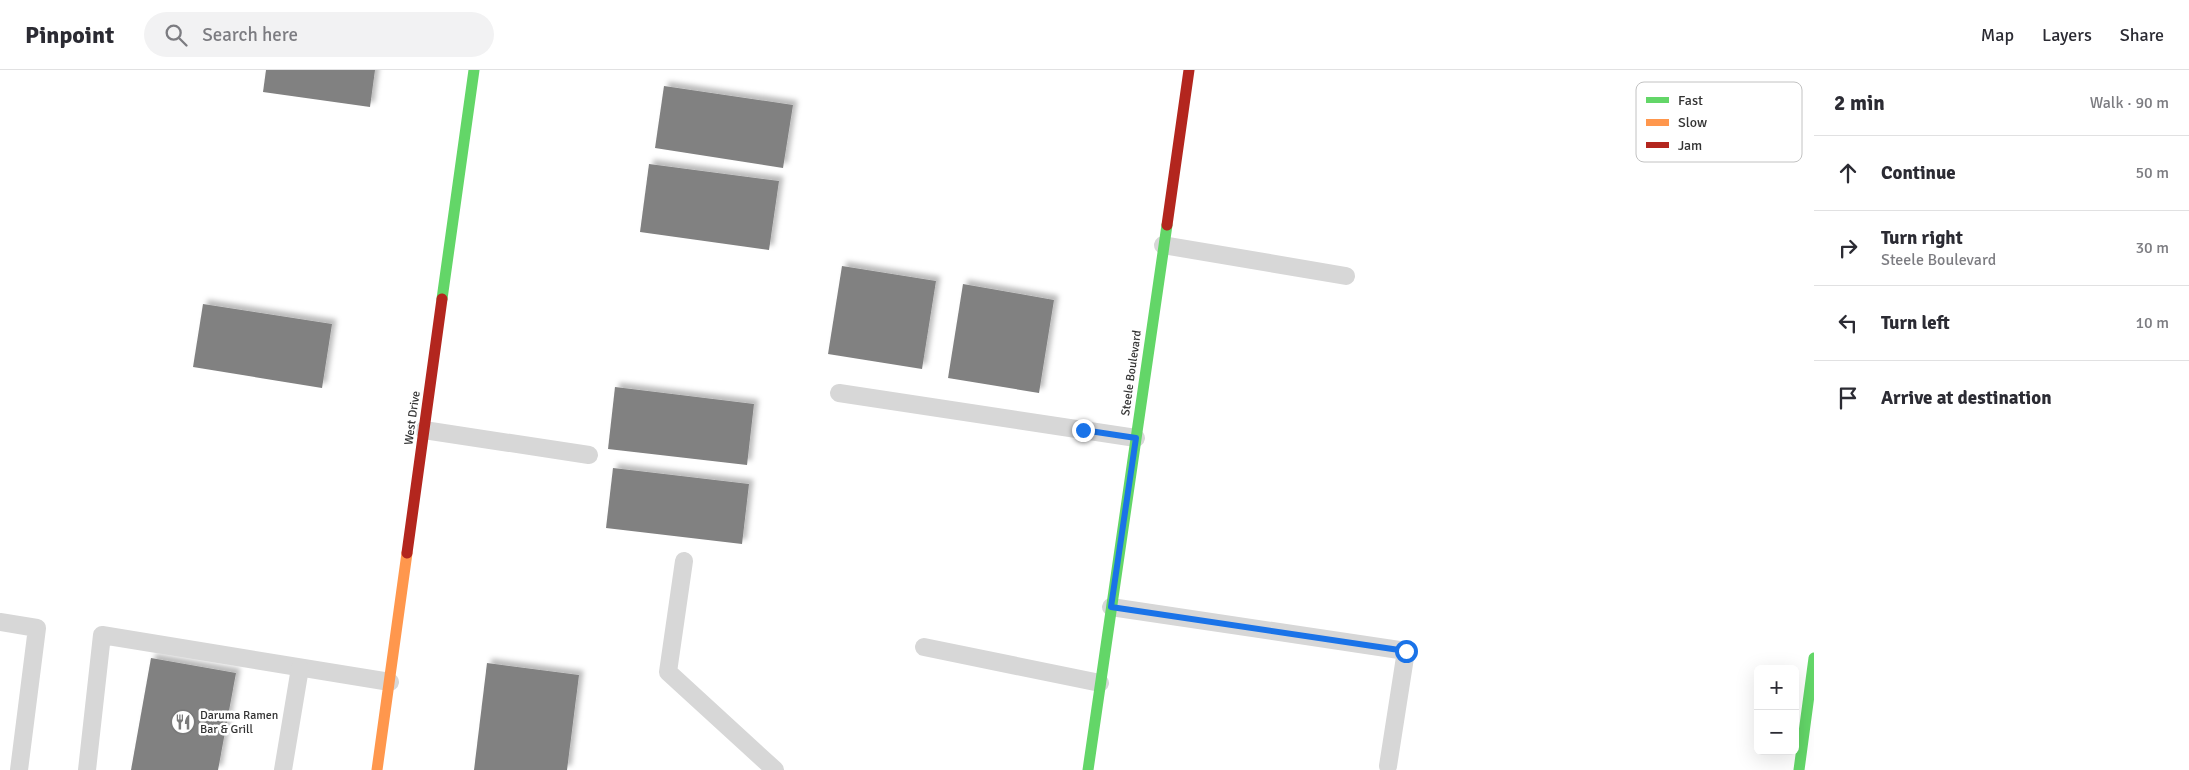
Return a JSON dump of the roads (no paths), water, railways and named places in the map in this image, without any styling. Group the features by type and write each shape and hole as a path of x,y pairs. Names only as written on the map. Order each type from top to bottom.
{"street":[{"name":"West Drive","path":"377,770 474,70"},
{"name":"Steele Boulevard","path":"1088,770 1189,70"},
{"path":"1799,770 1810,721 1814,658"}],"lane":[{"path":"1164,245 1346,276"},
{"path":"839,393 1136,438"},
{"path":"424,430 589,456"},
{"path":"684,561 668,672 775,770"},
{"path":"1111,607 1406,651 1388,766"},
{"path":"0,622 37,628 19,770"},
{"path":"86,770 102,635 390,682"},
{"path":"924,647 1100,683"},
{"path":"283,770 300,668"}],"place":[{"name":"Daruma Ramen Bar & Grill","path":"183,722"}]}
